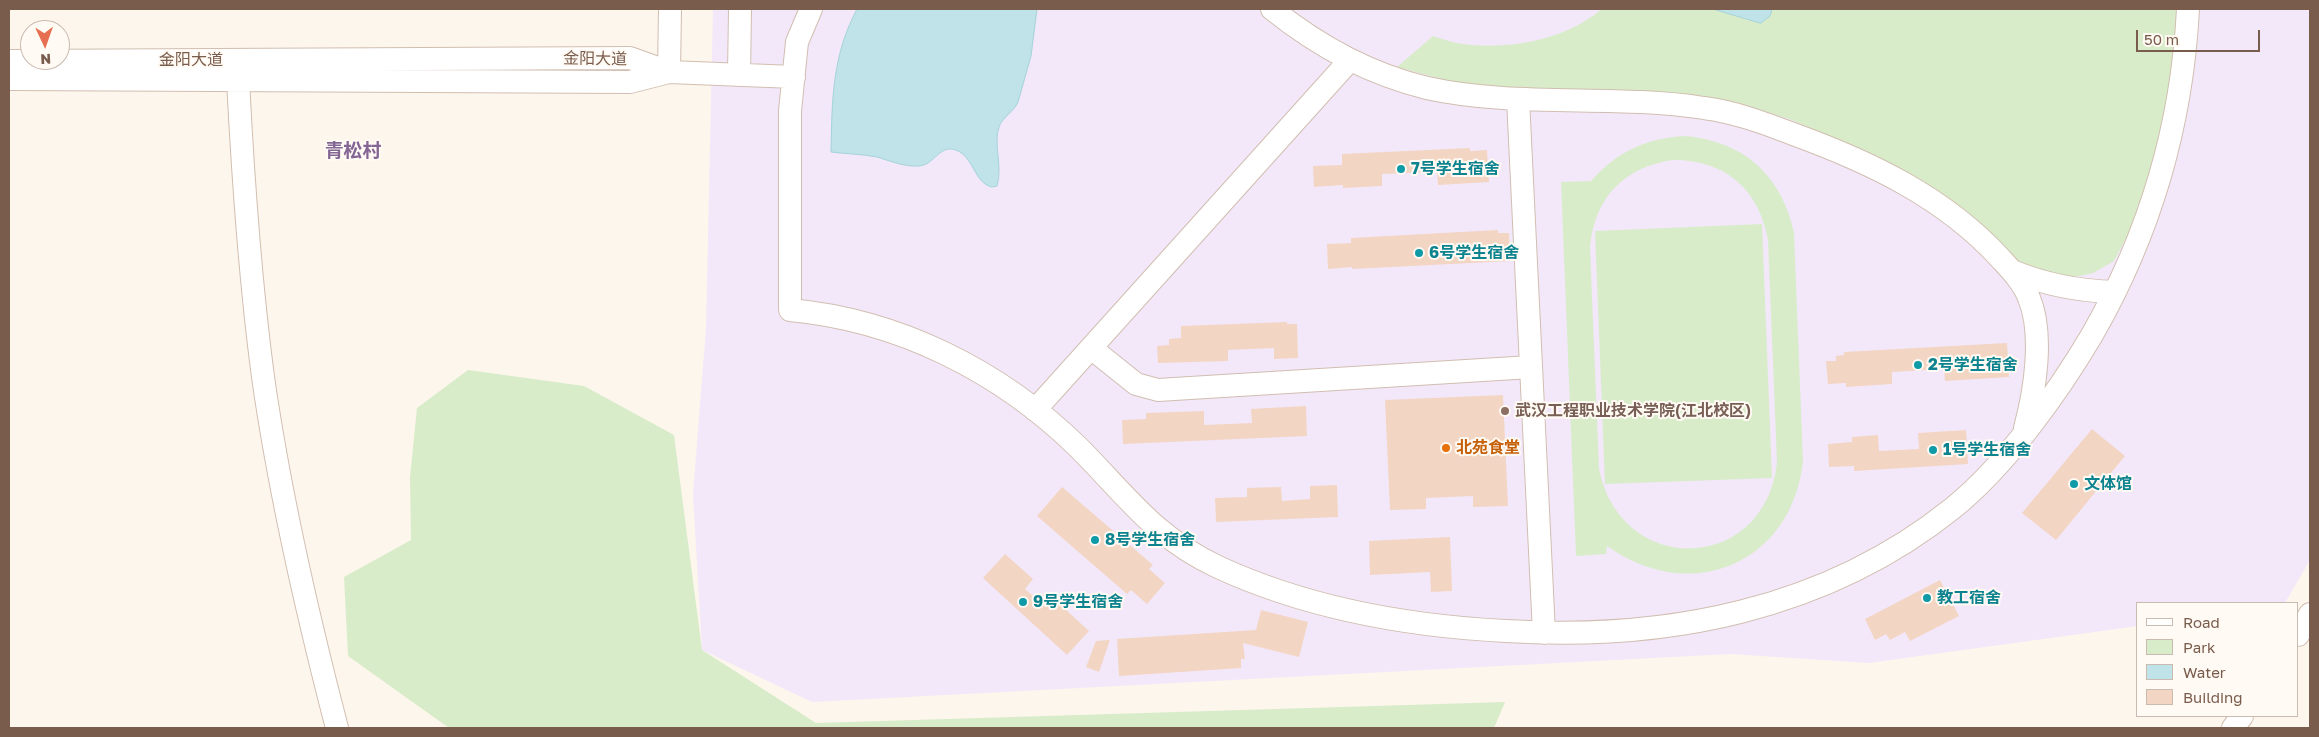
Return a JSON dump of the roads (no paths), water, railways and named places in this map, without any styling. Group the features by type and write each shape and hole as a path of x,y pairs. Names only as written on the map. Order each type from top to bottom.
{"street":[{"path":"670,9 669,72 794,77"},
{"path":"739,75 740,9"},
{"path":"811,9 797,42 790,112 790,310 821,313 850,319 914,339 964,363 991,379 1035,410 1068,438 1128,502 1161,532 1213,564 1258,584 1323,605 1373,616 1469,629 1544,633 1631,630 1676,626 1750,610 1822,586 1892,550 1956,506 2024,433 2060,386 2083,350 2115,292 2141,236 2167,154 2183,74 2188,9"},
{"path":"1272,9 1299,31 1350,60 1424,87 1486,97 1679,104 1717,110 1758,121 1823,145 1906,183 1968,228 2012,271 2030,299 2036,324 2035,378 2024,433"},
{"name":"金阳大道","path":"9,61 630,58 669,72"},
{"path":"1035,410 1350,60"},
{"name":"金阳大道","path":"9,79 630,82 669,72"},
{"path":"238,80 243,178 263,377 313,639 337,728"},
{"path":"1518,99 1544,633"},
{"path":"2012,271 2068,289 2115,292"},
{"path":"1090,348 1136,384 1158,390 1531,367"},
{"path":"2299,633 2310,614"},
{"path":"2233,728 2241,717"}],"water":[{"path":"857,9 1037,9 1031,56 1018,102 1001,123 997,133 999,179 997,186 992,187 981,180 965,156 952,149 943,151 928,163 919,166 903,165 871,156 831,152 833,96 838,61"},
{"path":"1713,9 1772,9 1770,16 1761,23"}],"place":[{"name":"7号学生宿舍","path":"1401,169"},
{"name":"6号学生宿舍","path":"1419,253"},
{"name":"2号学生宿舍","path":"1918,365"},
{"name":"武汉工程职业技术学院(江北校区)","path":"1505,411"},
{"name":"北苑食堂","path":"1446,448"},
{"name":"1号学生宿舍","path":"1933,450"},
{"name":"文体馆","path":"2074,484"},
{"name":"8号学生宿舍","path":"1095,540"},
{"name":"教工宿舍","path":"1927,598"},
{"name":"9号学生宿舍","path":"1023,602"}],"district":[{"name":"青松村","path":"353,151"}]}
